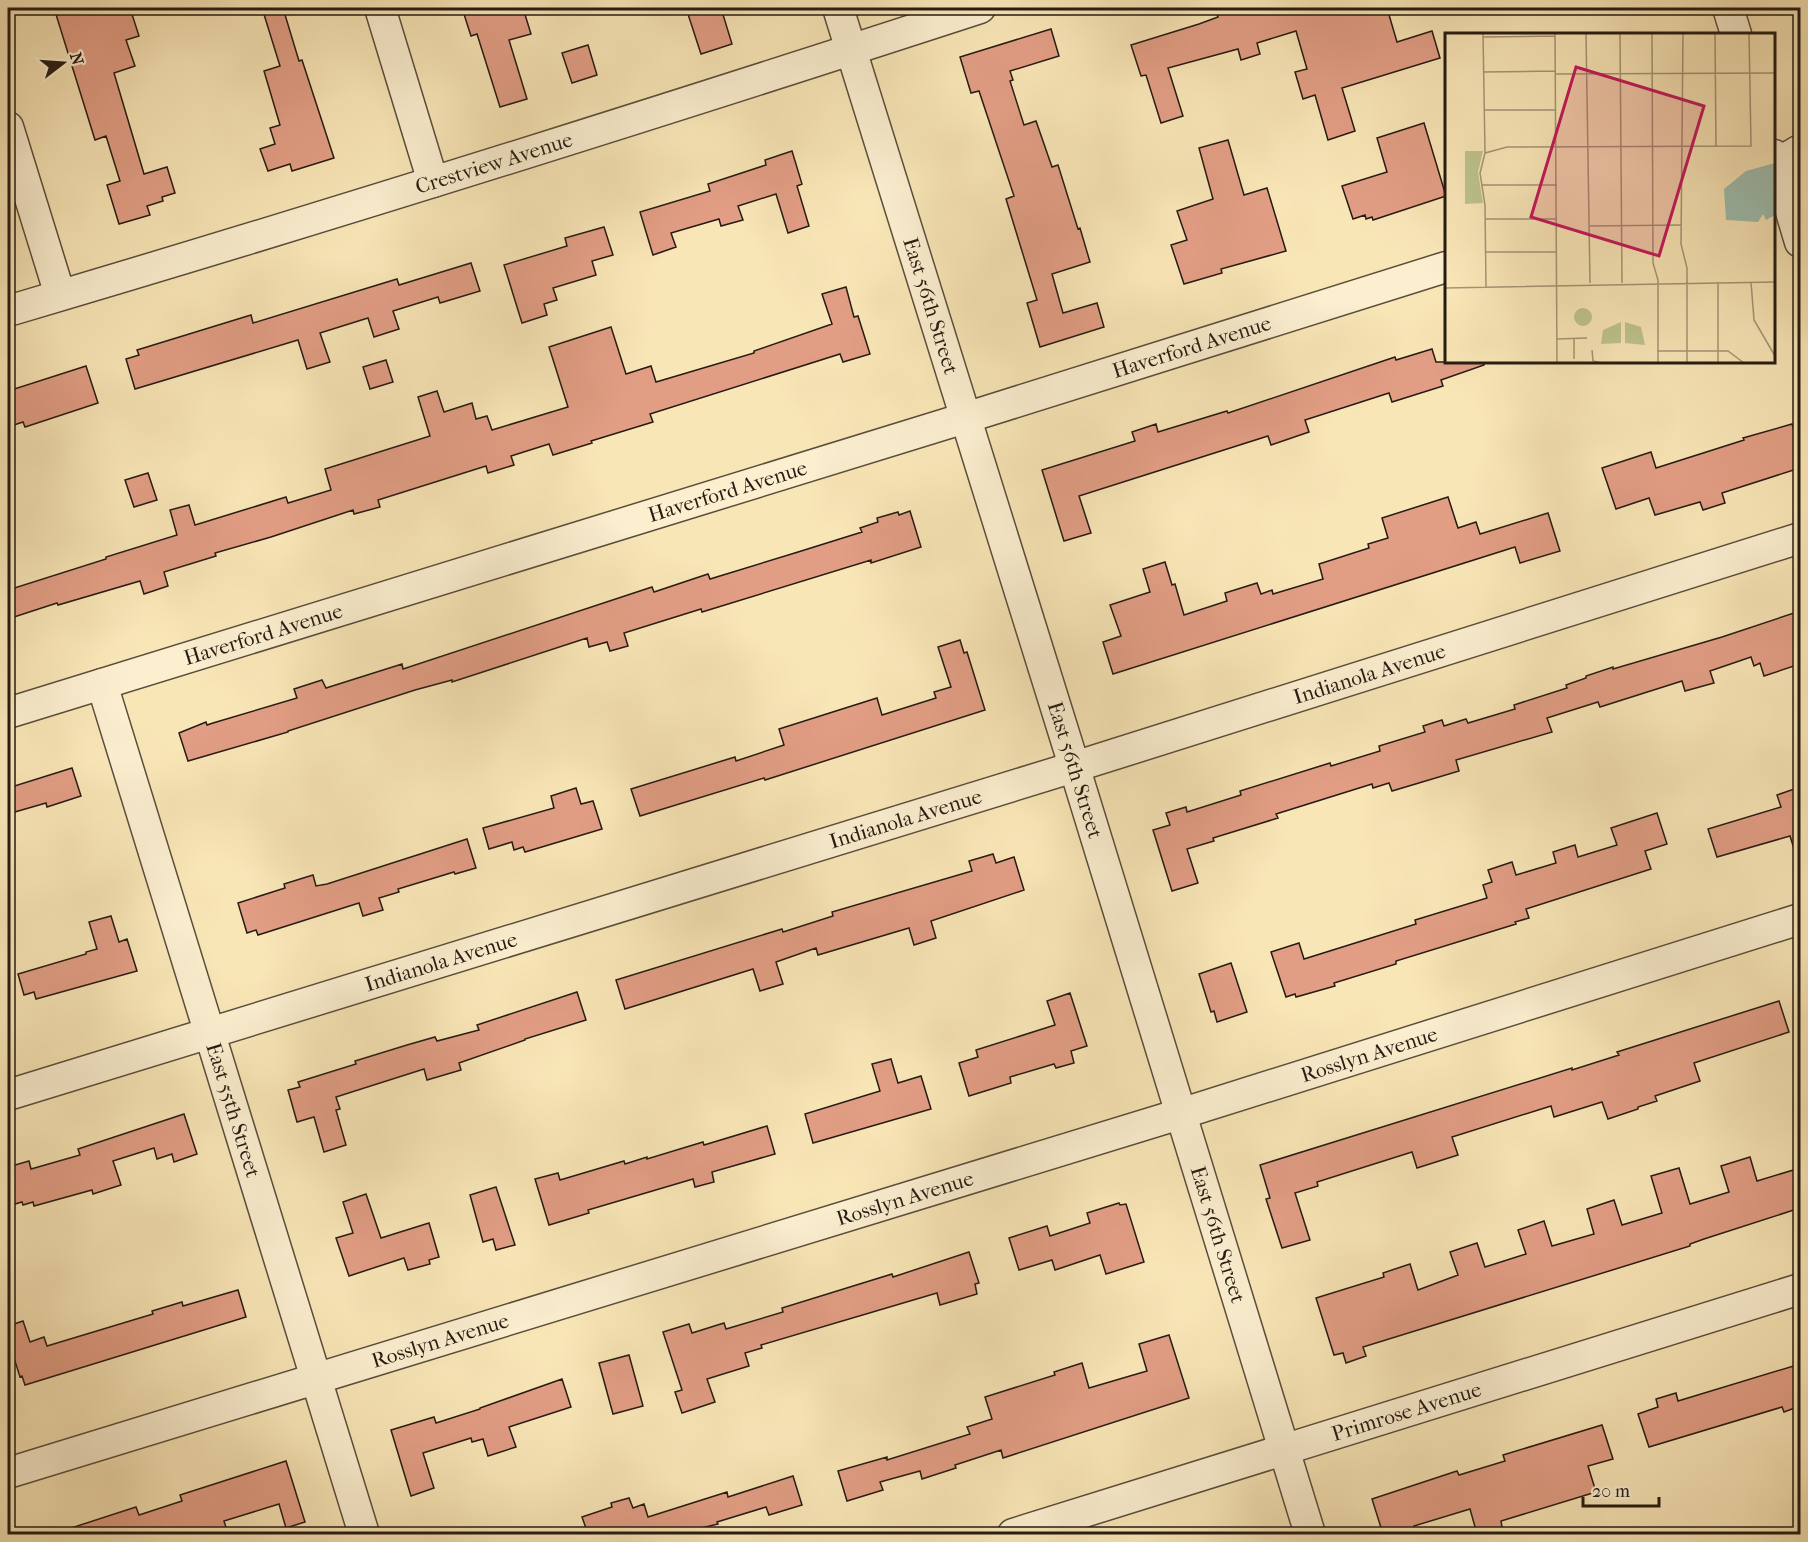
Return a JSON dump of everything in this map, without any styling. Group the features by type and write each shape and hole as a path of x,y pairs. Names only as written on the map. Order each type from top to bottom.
{"street":[{"path":"380,8 433,182"},
{"name":"East 56th Street","path":"838,8 1310,1534"},
{"name":"Crestview Avenue","path":"8,310 241,242 980,8"},
{"path":"1728,8 1736,33"},
{"path":"8,127 60,295"},
{"path":"1781,158 1800,242"},
{"name":"Haverford Avenue","path":"8,713 1445,267"},
{"name":"Indianola Avenue","path":"8,1095 1074,767 1800,538"},
{"name":"East 55th Street","path":"102,684 364,1534"},
{"name":"Rosslyn Avenue","path":"8,1473 1180,1114 1800,919"},
{"name":"Primrose Avenue","path":"1013,1534 1800,1289"}],"building":[{"path":"54,8 130,8 139,36 126,40 135,66 114,73 144,174 167,167 175,193 162,197 163,201 147,206 150,215 119,224 107,185 120,181 106,136 95,140"},
{"path":"262,8 283,8 299,61 302,60 334,158 292,171 290,164 268,171 260,149 275,144 270,128 280,125 264,71 280,66"},
{"path":"462,8 523,8 531,34 509,40 527,99 500,107 477,34 471,36"},
{"path":"686,8 721,8 732,44 701,54"},
{"path":"1236,8 1387,8 1397,42 1432,31 1440,58 1342,88 1355,131 1328,140 1315,95 1303,99 1295,72 1307,69 1296,31 1257,43 1260,54 1241,60 1238,49 1168,68 1183,116 1161,123 1146,75 1141,76 1131,45 1199,24 1218,17 1217,13"},
{"path":"1051,29 1059,56 1010,71 1013,80 1010,81 1024,125 1036,121 1052,167 1058,165 1090,262 1052,274 1063,313 1097,303 1104,327 1040,347 1027,303 1037,300 1006,199 1014,196 979,91 971,93 960,57"},
{"path":"588,45 597,75 572,83 562,53"},
{"path":"1424,123 1445,196 1373,220 1372,217 1366,219 1365,215 1353,219 1342,186 1387,172 1377,138"},
{"path":"1228,140 1244,195 1267,188 1286,251 1221,269 1222,273 1184,284 1171,245 1187,240 1177,211 1213,199 1199,148"},
{"path":"792,151 802,184 797,186 809,226 788,233 776,194 738,206 743,220 721,226 719,219 671,233 676,247 653,255 640,212 710,191 708,184 766,165 765,160"},
{"path":"604,227 613,255 592,261 596,275 553,288 557,300 544,304 547,315 522,323 504,265 567,246 565,238"},
{"path":"471,263 480,291 440,303 438,297 393,311 399,329 374,337 368,318 320,333 330,362 307,369 298,340 135,389 126,359 139,355 137,350 251,315 253,323 397,279 399,285"},
{"path":"846,287 854,317 858,316 870,354 843,362 840,354 650,414 653,422 591,441 592,443 553,455 549,444 511,456 514,465 488,473 486,466 378,500 380,507 354,514 353,510 215,553 216,556 164,572 168,586 144,594 140,581 58,605 57,603 8,619 8,590 177,535 170,510 189,505 195,525 286,497 288,503 331,490 325,469 430,436 418,397 437,391 444,412 472,403 476,419 487,416 492,430 568,407 549,347 611,327 626,374 651,366 656,382 754,353 754,351 832,324 822,294"},
{"path":"1432,349 1436,362 1484,363 1484,365 1441,380 1443,386 1392,402 1389,393 1305,420 1309,432 1271,445 1268,436 1079,496 1091,533 1064,541 1042,470 1135,441 1132,432 1156,424 1158,432 1227,411 1228,413 1395,357 1396,360"},
{"path":"386,360 393,382 370,389 363,367"},
{"path":"86,366 98,403 25,427 23,422 8,427 8,391"},
{"path":"1792,424 1795,433 1800,431 1800,468 1722,493 1725,503 1703,510 1700,502 1655,515 1649,498 1616,509 1602,468 1651,452 1656,468"},
{"path":"148,473 157,500 134,507 125,480"},
{"path":"1448,497 1458,528 1476,522 1480,534 1548,513 1560,551 1520,563 1515,547 1113,674 1103,642 1121,636 1110,605 1150,592 1143,569 1165,562 1172,585 1175,584 1184,615 1227,601 1225,593 1257,583 1261,594 1272,590 1273,594 1323,579 1319,564 1369,548 1368,544 1388,538 1382,518"},
{"path":"910,511 921,547 624,633 628,646 610,651 607,642 589,647 587,638 452,682 452,680 415,690 288,732 188,761 179,733 206,722 207,725 297,698 294,689 322,680 326,688 402,664 403,669 652,587 654,592 708,574 710,579 798,552 862,532 860,528 878,522 877,518"},
{"path":"1800,611 1800,664 1764,676 1760,663 1754,666 1751,657 1710,671 1714,683 1685,691 1682,681 1600,707 1598,702 1547,718 1552,732 1456,760 1459,771 1392,791 1389,783 1373,788 1372,784 1276,814 1278,818 1213,838 1214,841 1187,849 1198,883 1172,891 1153,830 1170,825 1166,813 1186,807 1187,812 1241,795 1240,791 1330,763 1331,766 1380,751 1379,746 1425,732 1423,726 1442,720 1444,726 1466,719 1468,723 1515,709 1514,705 1567,688 1566,685 1586,678 1586,676 1722,637"},
{"path":"960,640 964,653 967,652 985,710 765,780 764,778 640,816 631,789 735,757 736,761 784,745 779,729 877,698 882,715 936,698 934,692 951,687 938,647"},
{"path":"72,768 81,796 47,807 46,803 8,814 8,788"},
{"path":"1800,787 1800,854 1796,855 1790,836 1717,857 1708,829 1781,807 1777,795"},
{"path":"576,788 581,804 593,801 602,829 525,852 523,847 514,850 512,842 489,849 483,828 554,808 551,796"},
{"path":"1657,813 1667,844 1645,851 1651,869 1526,909 1529,918 1515,922 1516,924 1396,961 1396,964 1334,983 1335,986 1296,997 1295,994 1286,997 1271,952 1299,943 1304,959 1416,924 1415,920 1487,898 1483,885 1492,882 1488,870 1512,862 1516,875 1556,863 1553,852 1575,845 1578,857 1617,845 1611,828"},
{"path":"467,839 476,868 455,874 454,872 398,889 399,892 379,898 383,910 363,916 359,903 258,935 256,930 247,933 238,903 285,888 284,884 313,875 316,886 327,884"},
{"path":"993,854 996,863 1014,857 1024,890 931,921 936,938 914,945 909,928 818,955 816,948 776,962 783,984 760,991 753,969 625,1009 616,980 782,929 783,932 833,916 832,912 972,871 969,861"},
{"path":"111,916 119,942 127,939 137,971 36,999 34,992 24,995 18,974 97,949 89,922"},
{"path":"1231,963 1247,1012 1217,1022 1214,1011 1211,1012 1199,974"},
{"path":"577,992 586,1020 459,1063 461,1070 427,1080 424,1069 336,1097 340,1109 336,1110 346,1145 324,1152 314,1117 297,1122 288,1090 300,1087 298,1082 407,1045 435,1037 437,1041 479,1030 477,1025"},
{"path":"1070,993 1087,1046 1071,1051 1074,1063 1056,1068 1054,1064 1010,1077 1011,1083 969,1096 959,1063 978,1057 976,1050 1055,1025 1047,1001"},
{"path":"1779,1001 1789,1032 1694,1063 1700,1081 1655,1096 1657,1101 1638,1107 1638,1109 1608,1119 1602,1102 1554,1117 1551,1106 1452,1137 1458,1155 1417,1168 1412,1152 1317,1182 1318,1186 1295,1193 1310,1240 1282,1248 1266,1199 1270,1198 1260,1165 1572,1068 1572,1070 1619,1055 1617,1052"},
{"path":"891,1059 898,1083 921,1076 931,1109 813,1143 805,1114 880,1091 872,1064"},
{"path":"184,1114 197,1154 174,1162 172,1154 157,1159 154,1148 113,1161 121,1185 93,1194 92,1190 34,1206 33,1202 23,1205 22,1202 15,1204 8,1177 8,1167 29,1161 31,1169 80,1155 78,1149"},
{"path":"767,1126 775,1154 712,1172 714,1182 695,1187 693,1179 588,1210 589,1213 549,1225 535,1179 558,1173 560,1180 624,1161 625,1164 647,1157 647,1159 703,1142 704,1145"},
{"path":"1750,1157 1757,1181 1800,1168 1800,1208 1704,1239 1690,1246 1363,1347 1366,1356 1346,1363 1343,1353 1334,1355 1316,1298 1384,1277 1383,1273 1410,1264 1418,1290 1458,1275 1450,1252 1477,1243 1485,1267 1526,1254 1518,1230 1544,1221 1552,1246 1594,1234 1587,1209 1614,1200 1622,1225 1662,1213 1651,1176 1679,1168 1690,1204 1729,1192 1721,1166"},
{"path":"496,1187 515,1245 496,1250 493,1239 483,1242 470,1195"},
{"path":"366,1194 381,1238 429,1223 439,1257 429,1260 430,1264 408,1270 404,1258 349,1276 336,1238 353,1233 343,1202"},
{"path":"1119,1203 1120,1205 1126,1204 1144,1262 1106,1274 1100,1255 1055,1270 1052,1260 1019,1270 1009,1238 1047,1226 1050,1236 1090,1223 1087,1213"},
{"path":"969,1252 979,1283 975,1284 977,1294 940,1305 937,1293 761,1345 762,1348 745,1353 749,1366 707,1379 715,1402 682,1413 675,1392 682,1390 663,1332 689,1324 692,1333 724,1323 726,1329 783,1312 782,1308 892,1274 893,1277"},
{"path":"238,1290 246,1317 25,1385 22,1376 20,1377 8,1339 8,1326 23,1321 30,1342 44,1337 47,1346 153,1314 152,1311 182,1302 183,1306"},
{"path":"1169,1335 1189,1398 1003,1458 1001,1450 922,1479 920,1471 880,1482 883,1490 847,1501 838,1471 887,1457 887,1460 970,1434 967,1427 992,1419 985,1397 1055,1375 1054,1372 1082,1363 1089,1388 1147,1371 1139,1344"},
{"path":"629,1355 643,1406 613,1414 599,1363"},
{"path":"1800,1364 1800,1406 1784,1412 1782,1407 1649,1447 1638,1414 1658,1407 1656,1399 1676,1393 1678,1401"},
{"path":"562,1379 571,1407 509,1427 516,1447 488,1456 483,1439 472,1442 471,1438 423,1453 434,1488 411,1496 391,1430 434,1417 436,1423"},
{"path":"1602,1425 1613,1459 1588,1466 1596,1492 1501,1521 1502,1527 1477,1534 1470,1509 1414,1526 1416,1534 1383,1534 1372,1499 1457,1471 1459,1475 1505,1461 1503,1455"},
{"path":"286,1461 305,1522 286,1528 279,1504 224,1521 228,1534 66,1534 65,1530 136,1507 139,1515 182,1501 180,1495"},
{"path":"793,1476 802,1505 769,1515 766,1507 717,1522 718,1524 676,1534 588,1534 582,1517 612,1507 611,1503 629,1498 633,1508 644,1504 648,1517 727,1492 728,1497"}]}
